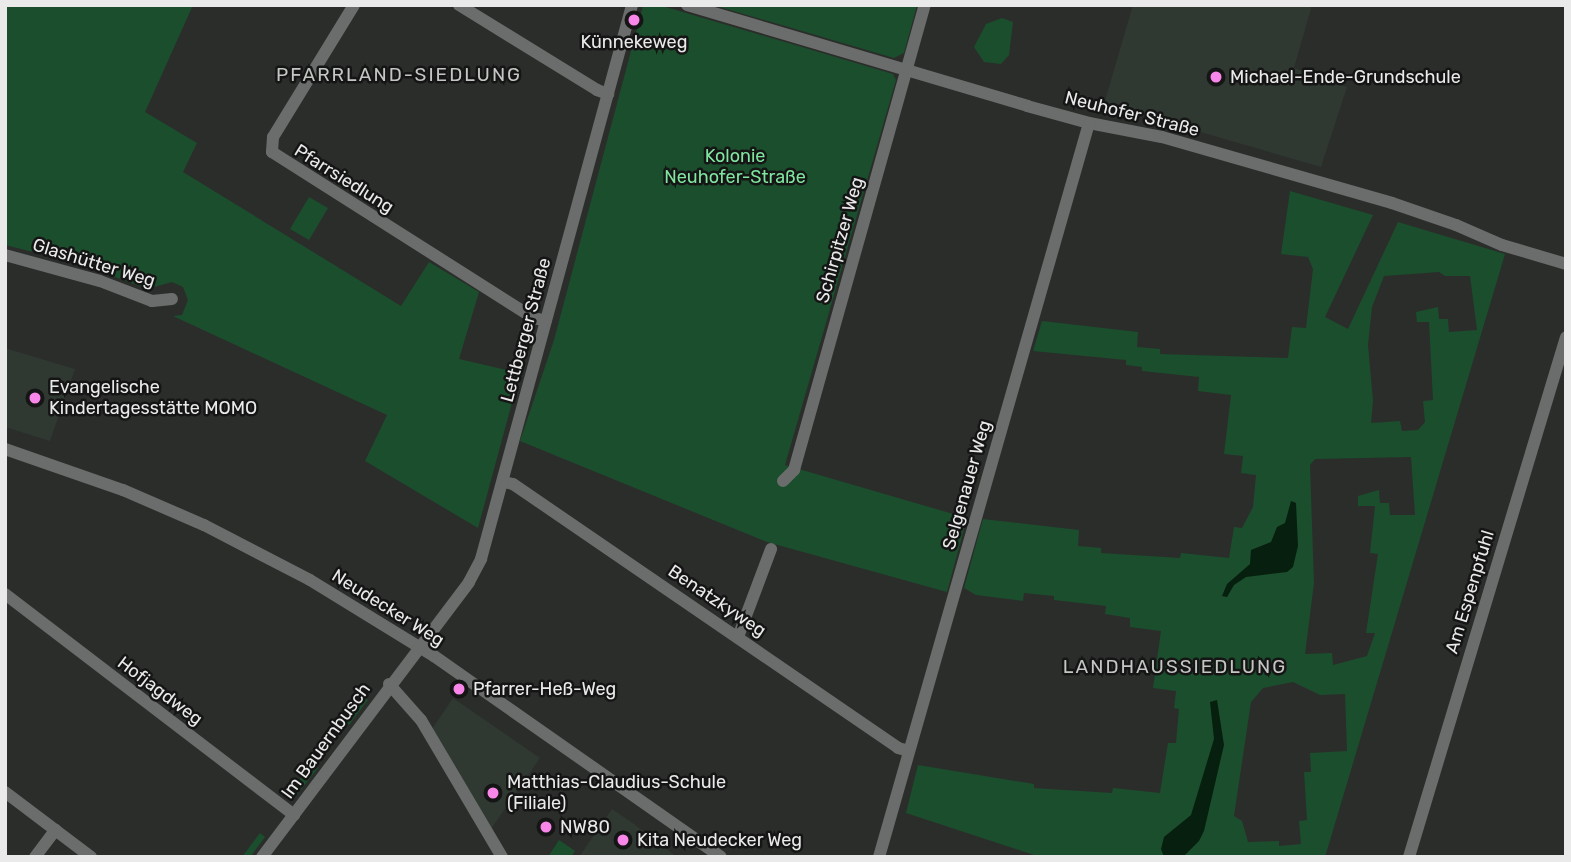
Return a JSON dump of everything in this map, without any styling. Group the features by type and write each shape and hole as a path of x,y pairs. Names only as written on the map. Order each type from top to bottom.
{"street":[{"name":"Pfarrsiedlung","path":"354,5 273,137 270,145 274,156 534,318 546,321"},
{"path":"459,5 597,90 608,94"},
{"name":"Lettberger Straße","path":"418,646 475,572 485,548 632,5"},
{"name":"Neuhofer Straße","path":"687,5 1089,123 1162,137 1392,202 1502,245 1566,264"},
{"name":"Schirpitzer Weg","path":"783,481 794,470 925,5"},
{"name":"Selgenauer Weg","path":"879,857 1089,123"},
{"name":"Glashütter Weg","path":"5,255 100,281 152,301 172,299"},
{"name":"Am Espenpfuhl","path":"1409,857 1566,337"},
{"name":"Neudecker Weg","path":"5,449 123,490 204,526 310,580 418,646 720,857"},
{"name":"Benatzkyweg","path":"504,482 513,484 898,748 909,751"},
{"path":"738,637 771,549"},
{"name":"Hofjagdweg","path":"5,594 294,815"},
{"name":"Im Bauernbusch","path":"262,857 418,646"},
{"path":"389,684 421,720 502,857"},
{"path":"5,792 91,857"},
{"path":"35,857 55,830"}],"shaded area":[{"name":"Michael-Ende-Grundschule","path":"1133,5 1312,5 1294,68 1347,87 1321,167 1104,104"},
{"name":"Evangelische Kindertagesstätte MOMO","path":"5,348 75,369 50,441 5,427"},
{"path":"1291,501 1296,503 1298,546 1293,567 1287,572 1246,577 1234,585 1227,597 1222,596 1227,584 1250,564 1251,550 1271,542 1277,527 1285,523"},
{"name":"Matthias-Claudius-Schule (Filiale)","path":"453,698 540,758 491,829 432,729"},
{"path":"1217,700 1224,745 1204,831 1199,841 1183,857 1164,857 1161,849 1164,837 1191,815 1214,739 1210,702"},
{"name":"Kita Neudecker Weg","path":"612,809 634,824 677,857 579,857"}],"green space":[{"path":"5,5 193,5 145,112 197,143 183,172 401,306 429,262 479,292 459,359 520,373 478,528 365,461 387,415 173,316 182,315 188,300 183,287 172,282 147,289 82,264 5,245"},
{"name":"Kolonie Neuhofer-Straße","path":"659,5 893,74 896,80 785,465 967,518 947,592 767,542 520,441 554,340 643,6"},
{"path":"713,5 917,5 904,53 894,58"},
{"path":"1002,18 1013,22 1009,55 1001,64 984,62 974,47 986,24"},
{"path":"1290,191 1373,215 1325,317 1348,329 1398,222 1505,254 1325,857 1040,857 906,813 918,765 1034,784 1034,788 1112,793 1113,788 1160,793 1168,743 1176,743 1179,709 1174,708 1176,691 1153,688 1161,631 1130,627 1130,618 1105,614 1106,606 1054,600 1054,596 1024,593 1023,601 976,595 964,588 983,519 1079,530 1078,546 1101,548 1101,553 1180,558 1181,553 1229,558 1234,527 1242,528 1253,507 1256,475 1241,473 1243,456 1224,454 1231,395 1198,391 1199,377 1142,371 1142,367 1126,365 1126,360 1033,351 1042,321 1138,332 1137,347 1160,349 1160,354 1288,358 1292,327 1306,328 1313,269 1308,257 1281,254","holes":["1439,272 1445,276 1470,276 1477,330 1449,332 1448,319 1439,319 1438,307 1416,312 1417,322 1429,322 1433,400 1423,401 1425,422 1418,430 1402,431 1400,421 1371,423 1373,401 1368,345 1372,307 1384,276","1411,457 1415,515 1390,515 1389,503 1380,503 1379,490 1358,496 1358,506 1375,506 1370,553 1378,554 1366,633 1375,633 1367,656 1333,665 1332,653 1305,654 1314,583 1310,465 1315,459","1293,682 1320,695 1345,694 1347,751 1310,753 1311,772 1304,772 1307,820 1299,821 1301,844 1279,846 1279,841 1248,842 1242,821 1234,816 1251,702 1263,688"]},
{"path":"309,197 328,208 309,240 290,229"},
{"path":"362,696 368,700 349,725 344,722"},
{"path":"312,763 318,768 295,797 289,793"},
{"path":"260,833 265,837 250,857 242,857"},
{"path":"559,840 575,851 571,857 548,857"}],"place":[{"name":"Künnekeweg","path":"634,20"},
{"name":"Michael-Ende-Grundschule","path":"1216,77"},
{"name":"Evangelische Kindertagesstätte MOMO","path":"35,398"},
{"name":"Pfarrer-Heß-Weg","path":"459,689"},
{"name":"Matthias-Claudius-Schule (Filiale)","path":"493,793"},
{"name":"NW80","path":"546,827"},
{"name":"Kita Neudecker Weg","path":"623,840"}],"district":[{"name":"PFARRLAND-SIEDLUNG","path":"399,75"},
{"name":"LANDHAUSSIEDLUNG","path":"1175,667"}]}
